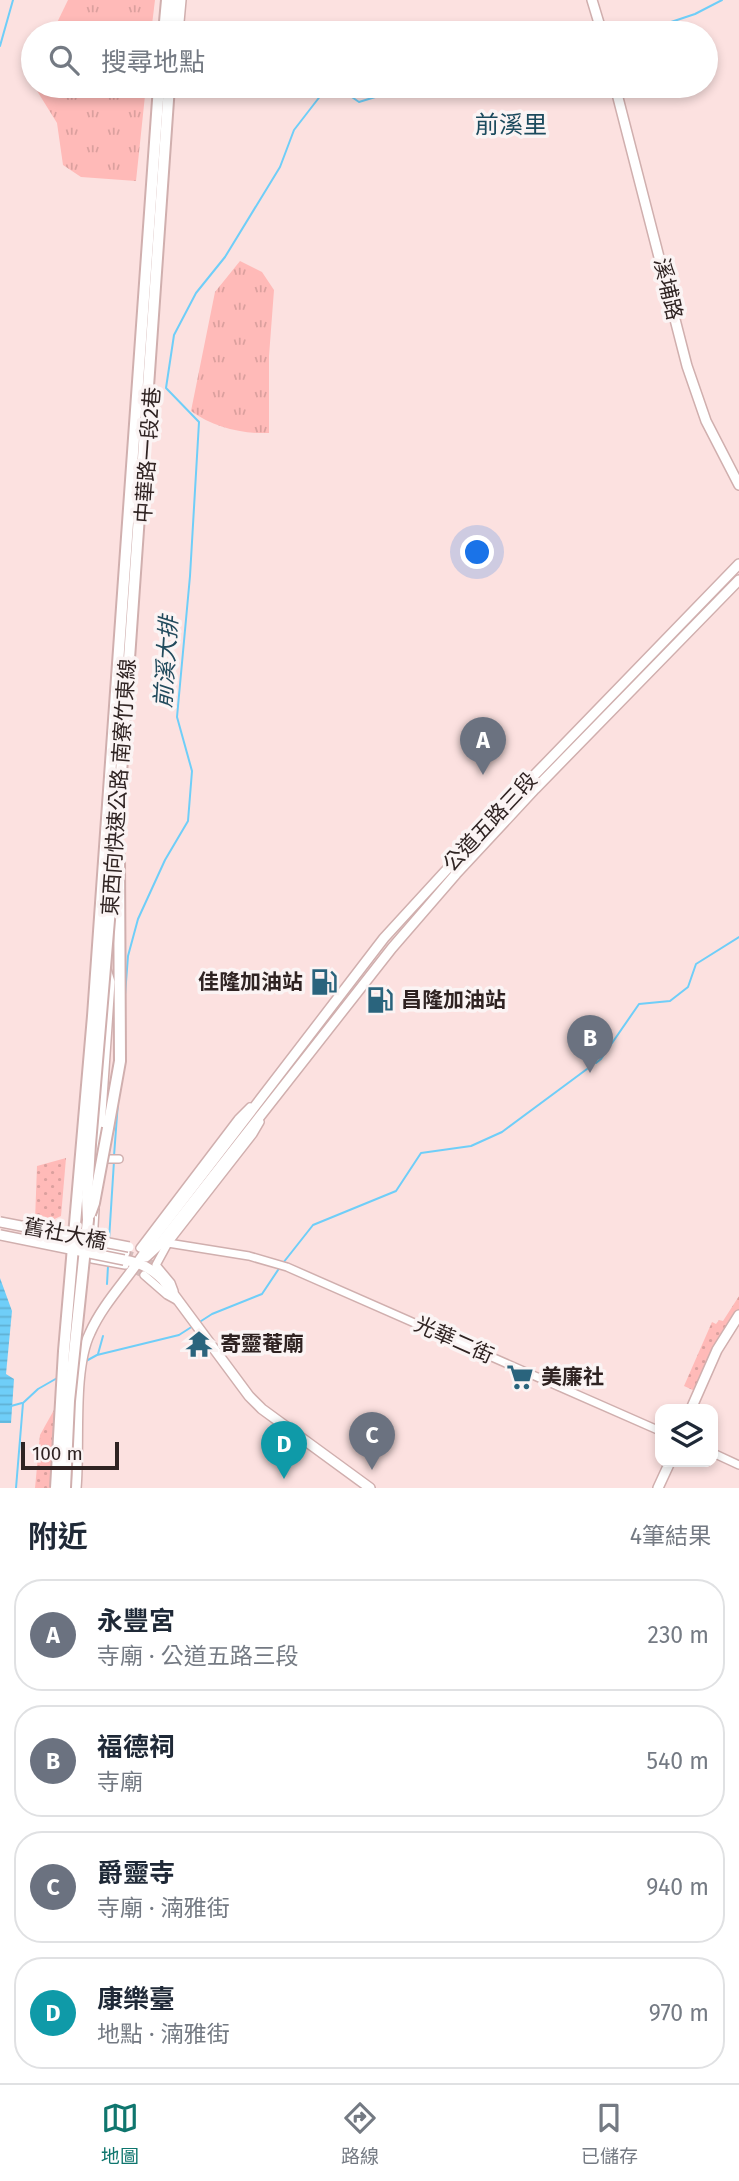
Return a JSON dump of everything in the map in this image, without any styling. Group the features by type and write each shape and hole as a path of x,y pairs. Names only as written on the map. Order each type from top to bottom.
{"highway":[{"path":"165,21 167,0"},
{"path":"177,21 179,0"},
{"name":"東西向快速公路 南寮竹東線","path":"56,1488 64,1351 101,905 158,98"},
{"name":"東西向快速公路 南寮竹東線","path":"65,1488 69,1401 88,1220 90,1144 119,802 171,98"},
{"path":"88,1220 94,1203 120,1061 119,856"}],"street":[{"path":"592,0 598,21"},
{"name":"中華路一段2巷","path":"119,856 171,98"},
{"name":"溪埔路","path":"618,98 687,366 706,421 739,485"},
{"name":"公道五路三段","path":"140,1263 153,1240 260,1097 384,938 442,872 739,564"},
{"name":"公道五路三段","path":"140,1263 159,1245 392,947 456,874 739,580"},
{"name":"中華路一段2巷","path":"121,824 114,836 104,962 111,982 111,996 92,1259 113,1262 129,1255"},
{"path":"111,866 119,856"},
{"path":"336,1001 345,1008"},
{"name":"公道五路三段","path":"129,1255 238,1119 260,1097"},
{"name":"公道五路三段","path":"178,1301 171,1283 156,1265 168,1243 253,1134 268,1107"},
{"name":"中華路一段2巷","path":"97,1180 105,1159 100,1139"},
{"path":"105,1159 119,1159"},
{"name":"舊社大橋","path":"0,1222 129,1255"},
{"name":"舊社大橋","path":"0,1235 129,1255"},
{"name":"光華二街","path":"168,1243 268,1261 287,1267 655,1429"},
{"path":"93,1247 129,1255 153,1270 249,1396 262,1409 370,1488"},
{"path":"129,1255 140,1263"},
{"path":"75,1485 81,1355 97,1319 140,1263"},
{"path":"145,1275 178,1301"},
{"path":"693,1404 717,1350 739,1315"},
{"path":"718,1455 739,1465"},
{"path":"658,1488 668,1467"}],"green space":[{"path":"68,0 155,0 152,21 58,21"},
{"path":"41,98 145,98 136,181 81,177 63,165 57,123"},
{"path":"240,261 262,272 274,290 269,356 269,433 228,428 191,411 215,292"},
{"path":"66,1158 61,1216 48,1222 35,1221 37,1166"},
{"path":"739,1296 739,1310 713,1351 695,1391 684,1386 712,1322 716,1324 719,1320 723,1321"},
{"path":"64,1392 58,1488 35,1488 40,1435"}],"water":[{"path":"0,1278 12,1311 6,1374 14,1379 11,1423 0,1423"}],"waterway":[{"path":"0,46 13,0"},
{"name":"前溪大排","path":"674,21 722,0"},
{"name":"前溪大排","path":"125,995 128,956 138,919 165,860 188,821 192,771 177,717 190,576 199,422 166,388 174,335 196,293 225,257 280,167 294,130 319,98"},
{"name":"前溪大排","path":"353,98 359,102 372,98"},
{"path":"596,1063 639,1004 670,1001 688,987 696,964 739,937"},
{"path":"283,1263 313,1225 396,1191 421,1153 471,1146 502,1132 587,1069"},
{"name":"前溪大排","path":"114,1156 118,1102"},
{"name":"前溪大排","path":"109,1240 114,1161"},
{"name":"前溪大排","path":"107,1284 108,1266"},
{"path":"198,1323 212,1314 262,1294 280,1267"},
{"path":"86,1361 97,1355 179,1335 193,1326"},
{"name":"前溪大排","path":"98,1354 103,1336"},
{"name":"前溪大排","path":"16,1488 23,1403 38,1389 59,1377"},
{"path":"11,1406 22,1403"}],"tunnel":[{"path":"126,1253 156,1265"},
{"path":"125,1265 144,1275"}],"place":[{"name":"永豐宮","path":"483,775"},
{"name":"佳隆加油站","path":"324,982"},
{"name":"昌隆加油站","path":"380,1000"},
{"name":"福德祠","path":"590,1073"},
{"name":"寄靈菴廟","path":"199,1344"},
{"name":"美廉社","path":"520,1377"},
{"name":"爵靈寺","path":"372,1470"},
{"name":"康樂臺","path":"284,1479"}],"district":[{"name":"前溪里","path":"511,125"}]}
